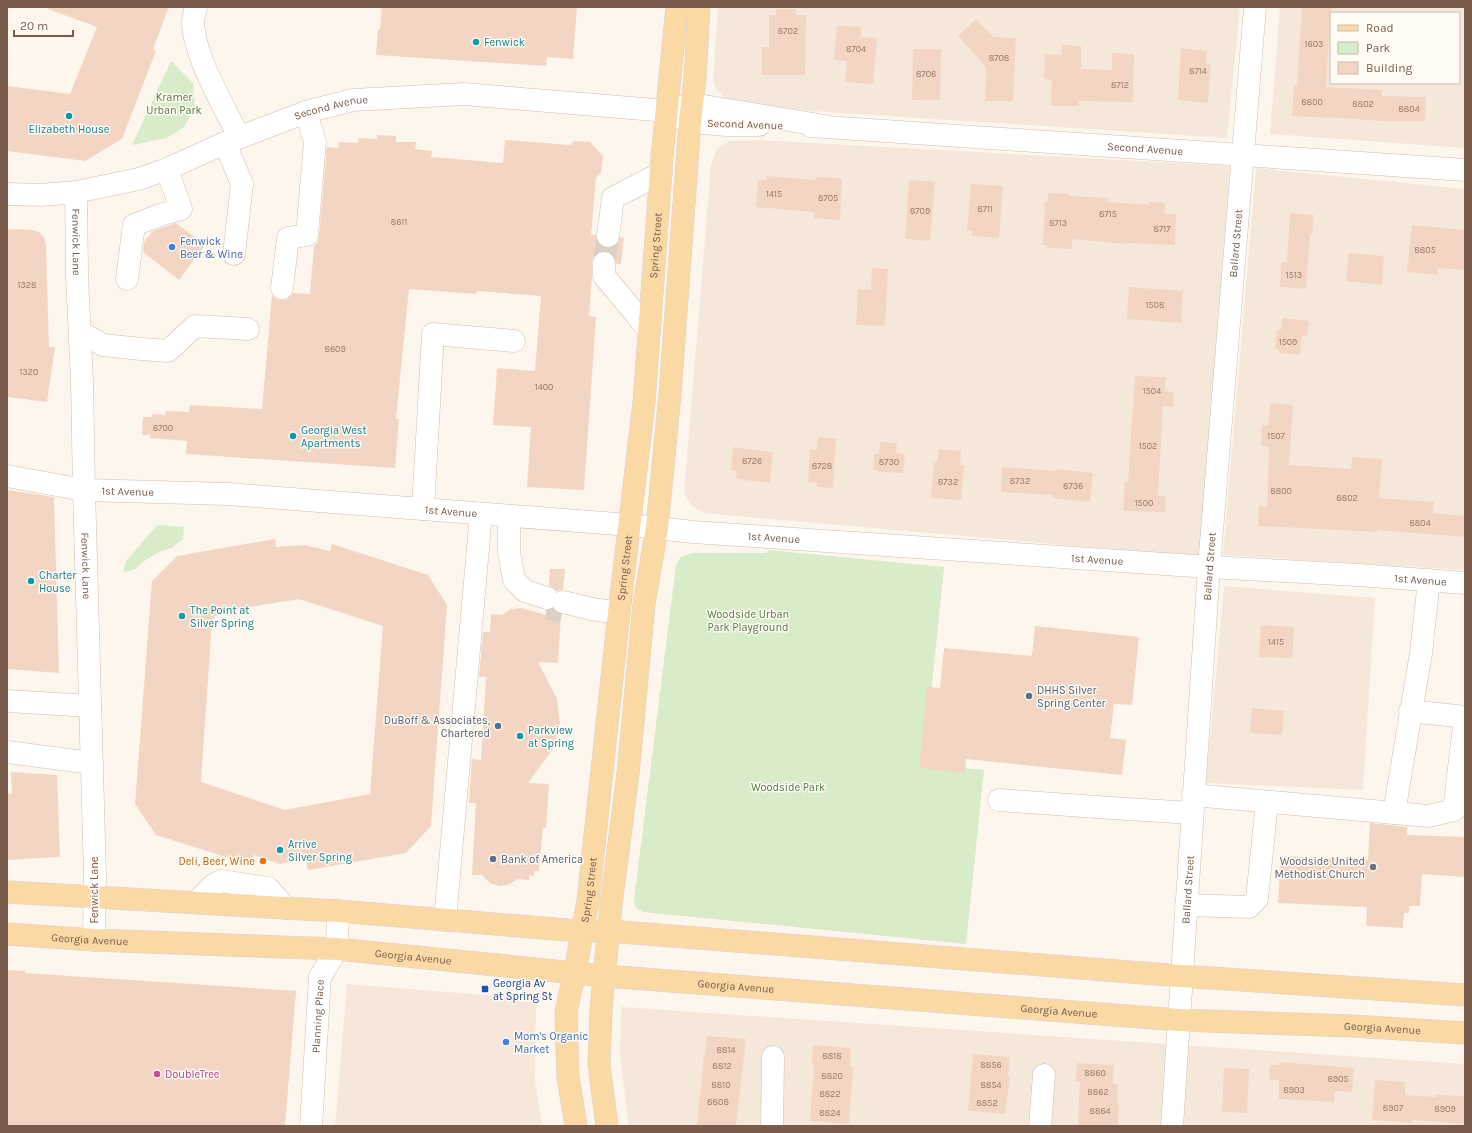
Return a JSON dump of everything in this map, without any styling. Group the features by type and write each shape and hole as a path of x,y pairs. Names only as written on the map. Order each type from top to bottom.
{"main road":[{"name":"Spring Street","path":"576,1126 568,1077 566,1011 583,931 591,879 619,613 644,402 661,173 677,7"},
{"path":"607,1126 599,1065 601,1010 628,774 644,604 657,528 670,394 699,7"},
{"path":"7,892 338,911 1181,976 1465,995"},
{"name":"Georgia Avenue","path":"7,934 94,940 337,949 605,976 1179,1020 1352,1026 1465,1033"}],"street":[{"path":"196,7 193,21 196,44 232,140 242,184 234,254"},
{"name":"Ballard Street","path":"1172,1126 1209,567 1255,7"},
{"name":"Second Avenue","path":"8,194 41,195 76,192 140,179 167,169 232,140 306,112 353,100 464,94 691,113 727,125 825,126 1465,170"},
{"path":"282,288 288,238 307,235 314,142 306,112"},
{"path":"127,280 134,225 180,209 167,169"},
{"path":"608,236 612,198 661,173"},
{"name":"Fenwick Lane","path":"76,192 77,276 82,381 95,876 94,940"},
{"path":"604,263 604,276 649,331"},
{"path":"80,332 103,344 168,351 195,326 248,329"},
{"path":"423,509 433,334 514,341"},
{"path":"7,464 53,484"},
{"path":"7,476 53,484"},
{"name":"1st Avenue","path":"53,484 84,490 228,494 630,525 701,532 1465,583"},
{"path":"445,920 481,514"},
{"path":"509,516 509,552 520,586 558,601 592,609 619,613"},
{"path":"1394,813 1420,653 1429,580"},
{"path":"7,701 90,706"},
{"path":"999,800 1111,808 1268,802 1429,816 1454,810 1465,717 1410,711"},
{"path":"7,752 92,763"},
{"path":"1186,906 1249,907 1257,898 1268,802"},
{"name":"Planning Place","path":"311,1126 320,977 337,949 338,911"},
{"path":"772,1126 773,1057"},
{"path":"1040,1126 1044,1075"}],"shaded area":[{"path":"718,7 1240,7 1227,138 811,111 727,102 713,84"},
{"path":"1280,7 1464,7 1465,148 1270,134"},
{"path":"757,140 1230,166 1201,557 703,513 691,505 684,494 711,164 718,148 730,141"},
{"path":"1256,168 1465,189 1465,570 1223,555"},
{"path":"1224,586 1375,598 1363,790 1206,783"},
{"path":"347,984 536,999 535,1079 542,1126 335,1126"},
{"path":"621,1007 1465,1064 1465,1126 629,1126 620,1053"}],"green space":[{"name":"Kramer Urban Park","path":"171,61 193,83 195,108 184,127 167,138 132,145"},
{"path":"157,525 184,527 183,539 172,548 161,551 147,559 134,570 123,572 126,561"},
{"name":"Woodside Park","path":"769,550 944,567 924,764 984,770 966,944 643,912 636,908 634,900 676,565 681,557 692,553 766,553"}],"building":[{"name":"Elizabeth House","path":"49,7 169,7 153,49 156,51 122,139 85,161 7,151 7,86 70,94 97,27 48,9"},
{"name":"Fenwick","path":"382,7 577,7 573,59 547,57 546,66 376,55 378,29 380,30"},
{"path":"1302,7 1331,7 1326,87 1382,90 1382,96 1426,97 1425,121 1380,121 1331,117 1292,116 1294,86 1297,86"},
{"path":"776,9 796,9 796,15 806,15 805,75 762,75 762,47 769,47 769,15 776,15"},
{"path":"976,19 993,37 1016,38 1013,101 985,101 986,67 958,36"},
{"path":"837,26 861,27 861,37 877,38 873,84 845,82 847,61 834,60"},
{"path":"1062,45 1081,46 1081,69 1112,70 1112,53 1134,54 1133,102 1079,101 1079,106 1051,106 1052,80 1044,79 1045,54 1062,55"},
{"path":"1181,48 1207,51 1206,64 1211,64 1208,103 1178,100"},
{"path":"913,49 941,49 940,100 912,100"},
{"path":"377,135 396,136 396,142 416,142 415,149 432,151 431,157 503,163 505,140 570,145 574,141 590,142 603,156 601,173 596,178 591,235 596,235 600,246 607,248 613,247 618,243 620,237 624,238 621,264 616,264 615,256 610,252 604,251 597,252 593,257 592,263 589,316 596,317 584,490 527,487 531,427 493,425 497,368 535,371 541,296 477,291 476,294 409,289 396,419 399,419 395,468 186,454 187,441 150,438 150,435 142,435 143,417 152,417 152,414 165,415 166,411 189,412 190,405 262,409 272,295 281,300 287,299 293,293 310,294 314,246 318,242 319,236 327,147 338,148 339,142 358,143 359,138 377,139"},
{"path":"767,176 816,180 816,177 842,178 840,220 814,218 814,212 756,207 758,180 766,181"},
{"path":"909,180 935,182 930,241 905,239"},
{"path":"971,184 1003,186 999,238 972,236 972,231 967,231"},
{"path":"1048,193 1108,198 1108,202 1149,205 1149,202 1165,203 1165,214 1176,214 1175,245 1126,244 1072,239 1072,249 1047,248 1048,245 1043,245 1045,201 1048,201"},
{"path":"1290,213 1314,215 1312,234 1310,234 1306,289 1280,287 1281,262 1287,262"},
{"name":"Fenwick Beer & Wine","path":"176,223 205,245 179,280 143,252 144,242 153,231"},
{"path":"1412,225 1465,230 1465,270 1438,268 1437,275 1407,272"},
{"path":"7,229 32,230 39,232 44,237 46,245 49,347 55,347 47,402 7,397"},
{"path":"1349,253 1384,256 1382,285 1346,281"},
{"path":"872,268 888,269 885,326 856,325 858,289 871,290"},
{"path":"1129,287 1183,291 1181,323 1127,319"},
{"path":"1282,318 1309,321 1307,336 1302,335 1300,355 1279,353 1279,350 1275,349 1277,330 1281,330"},
{"path":"1135,376 1166,377 1165,391 1174,392 1173,407 1163,406 1158,496 1166,496 1165,512 1123,511 1125,481 1128,482"},
{"path":"1270,403 1293,405 1289,465 1351,469 1352,457 1382,459 1379,498 1434,502 1433,513 1465,516 1465,537 1378,530 1377,532 1258,526 1259,506 1267,507 1269,447 1261,446 1262,425 1268,425"},
{"path":"818,437 836,439 833,488 817,487 817,483 808,482 810,449 817,450"},
{"path":"880,442 897,443 896,453 905,454 903,473 878,472 878,470 873,470 874,454 879,454"},
{"path":"733,447 773,452 770,483 736,479 737,471 731,470"},
{"path":"939,449 961,451 960,465 964,465 961,500 931,498 934,463 937,462"},
{"path":"1002,467 1056,471 1056,469 1093,473 1090,502 1053,498 1053,495 1001,492"},
{"name":"Charter House","path":"7,490 54,497 59,673 7,669"},
{"path":"275,539 276,547 304,545 330,551 332,544 428,575 447,605 431,826 406,853 308,870 306,859 280,864 254,855 251,865 156,835 135,804 152,581 177,556","holes":["299,599 383,626 370,794 285,810 201,782 212,620 219,612"]},
{"path":"550,569 565,569 563,590 557,591 549,585"},
{"name":"Parkview at Spring","path":"521,608 546,615 546,610 553,609 561,614 558,663 538,662 557,699 560,723 553,749 528,783 549,784 546,828 543,828 539,871 534,871 534,876 529,875 529,880 518,879 510,884 501,886 491,884 482,875 472,875 476,803 469,803 472,759 481,760 486,677 479,677 483,632 490,632 491,614 502,615 511,609"},
{"path":"1261,625 1294,627 1292,658 1259,657"},
{"name":"DHHS Silver Spring Center","path":"1035,626 1139,637 1132,705 1114,704 1110,738 1126,740 1122,775 966,759 965,773 919,768 927,687 940,688 944,648 1032,656"},
{"path":"1252,708 1284,711 1282,735 1250,733"},
{"path":"11,772 57,775 60,857 7,860 7,793 12,794"},
{"name":"Woodside United Methodist Church","path":"1370,823 1407,827 1407,835 1465,837 1465,877 1422,874 1420,906 1409,906 1409,913 1404,913 1403,928 1366,926 1367,907 1278,903 1281,856 1368,860"},
{"name":"DoubleTree","path":"7,970 25,971 25,973 296,991 285,1126 7,1126"},
{"path":"707,1036 746,1039 736,1126 697,1126"},
{"path":"813,1045 851,1048 850,1067 853,1067 849,1124 810,1121 814,1065 812,1065"},
{"path":"973,1054 1010,1057 1008,1076 1010,1076 1005,1114 968,1111"},
{"path":"1279,1062 1354,1068 1352,1092 1335,1091 1334,1102 1279,1099 1279,1080 1269,1080 1270,1065 1279,1065"},
{"path":"1077,1063 1114,1065 1113,1084 1118,1084 1118,1126 1078,1126 1080,1081 1076,1081"},
{"path":"1224,1068 1249,1069 1247,1113 1222,1112"},
{"path":"1375,1080 1405,1082 1405,1095 1436,1097 1436,1095 1465,1096 1464,1124 1412,1120 1412,1123 1372,1120"}],"tunnel":[{"path":"604,263 608,236"},
{"path":"547,609 562,612"}],"place":[{"name":"Fenwick","path":"476,42"},
{"name":"Elizabeth House","path":"69,116"},
{"name":"Fenwick Beer & Wine","path":"172,247"},
{"name":"Georgia West Apartments","path":"293,436"},
{"name":"Charter House","path":"31,581"},
{"name":"The Point at Silver Spring","path":"182,616"},
{"name":"DHHS Silver Spring Center","path":"1029,696"},
{"name":"DuBoff & Associates, Chartered","path":"498,726"},
{"name":"Parkview at Spring","path":"520,736"},
{"name":"Arrive Silver Spring","path":"280,850"},
{"name":"Bank of America","path":"493,859"},
{"name":"Deli, Beer, Wine","path":"263,861"},
{"name":"Woodside United Methodist Church","path":"1373,867"},
{"name":"Georgia Av at Spring St","path":"485,989"},
{"name":"Mom's Organic Market","path":"506,1042"},
{"name":"DoubleTree","path":"157,1074"}],"park label":[{"name":"Woodside Urban Park Playground","path":"748,620"}]}
